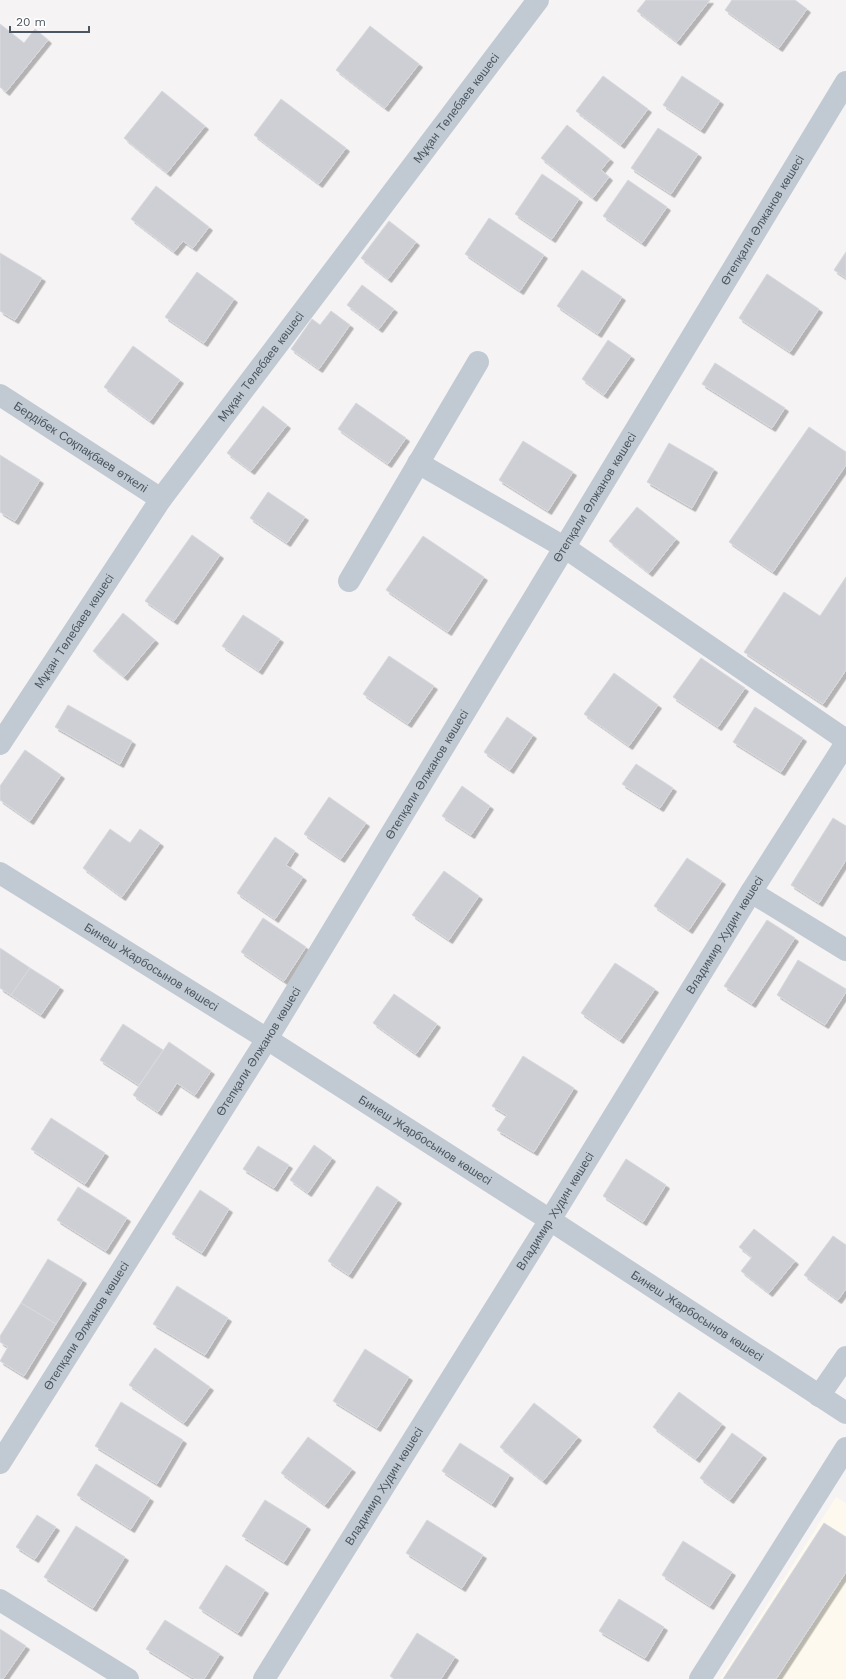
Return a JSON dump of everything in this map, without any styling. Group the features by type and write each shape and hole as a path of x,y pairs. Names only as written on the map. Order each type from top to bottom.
{"street":[{"name":"Мұқан Төлебаев көшесі","path":"0,744 161,499 538,0"},
{"name":"Өтепқали Әлжанов көшесі","path":"0,1463 267,1039 846,82"},
{"path":"349,581 478,362"},
{"name":"Бердібек Соқпақбаев өткелі","path":"0,395 161,499"},
{"path":"418,463 564,547 846,740"},
{"name":"Владимир Худин көшесі","path":"264,1679 846,743"},
{"name":"Бинеш Жарбосынов көшесі","path":"0,873 267,1039 550,1220 846,1413"},
{"path":"752,892 846,950"},
{"path":"819,1396 846,1357"},
{"path":"700,1679 846,1448"},
{"path":"0,1600 128,1679"}],"shaded area":[{"path":"836,1497 846,1503 846,1679 720,1679"}],"building":[{"path":"646,0 710,0 677,42 637,11"},
{"path":"732,0 795,0 807,9 779,48 725,10"},
{"path":"0,24 24,43 35,29 48,40 6,92 0,87"},
{"path":"370,26 419,64 385,108 336,70"},
{"path":"603,76 648,109 621,145 576,111"},
{"path":"682,76 720,101 701,130 663,105"},
{"path":"162,91 205,126 167,173 124,138"},
{"path":"281,99 346,148 319,184 254,135"},
{"path":"567,125 610,159 601,170 609,177 593,198 541,158"},
{"path":"658,128 698,154 671,194 631,168"},
{"path":"542,174 579,199 552,239 515,214"},
{"path":"628,180 667,207 642,243 603,216"},
{"path":"156,186 209,227 193,248 183,241 174,252 131,219"},
{"path":"489,218 544,255 520,291 465,254"},
{"path":"389,221 416,242 388,279 361,258"},
{"path":"846,252 846,278 834,270"},
{"path":"0,253 42,278 15,320 0,311"},
{"path":"582,270 622,297 598,334 557,306"},
{"path":"197,272 234,299 204,343 165,317"},
{"path":"767,274 819,309 790,352 739,318"},
{"path":"362,285 394,309 379,329 347,305"},
{"path":"331,311 350,325 319,369 291,349 312,319 320,325"},
{"path":"608,340 631,356 604,395 582,379"},
{"path":"133,346 180,380 150,421 104,387"},
{"path":"715,363 785,408 772,428 702,384"},
{"path":"356,403 406,438 388,464 338,429"},
{"path":"263,406 287,425 251,471 227,453"},
{"path":"809,427 846,452 846,465 773,572 729,542"},
{"path":"523,441 573,472 548,511 499,480"},
{"path":"669,443 714,469 692,508 647,482"},
{"path":"0,455 40,480 15,521 0,512"},
{"path":"268,492 305,517 287,543 250,518"},
{"path":"637,507 676,539 649,573 609,541"},
{"path":"192,535 220,555 174,621 145,601"},
{"path":"423,536 484,577 448,632 386,590"},
{"path":"846,577 846,670 823,704 744,652 784,592 820,616"},
{"path":"123,613 155,640 124,677 93,651"},
{"path":"243,615 280,639 259,671 222,646"},
{"path":"389,656 434,686 408,724 363,694"},
{"path":"701,658 745,688 718,727 673,697"},
{"path":"614,673 658,705 629,746 584,714"},
{"path":"68,705 132,741 120,764 55,727"},
{"path":"755,707 803,738 781,772 733,742"},
{"path":"507,717 533,735 510,770 484,752"},
{"path":"25,750 61,775 30,821 0,800 0,786"},
{"path":"636,764 673,788 660,808 622,784"},
{"path":"462,786 490,806 471,835 442,816"},
{"path":"329,797 366,823 341,859 304,834"},
{"path":"833,818 846,826 846,860 819,903 791,885"},
{"path":"110,829 130,843 140,829 160,843 122,897 83,868"},
{"path":"275,837 295,851 286,865 303,877 275,919 237,893"},
{"path":"687,858 722,881 689,930 654,906"},
{"path":"444,871 479,896 449,940 412,915"},
{"path":"263,918 306,947 284,981 241,952"},
{"path":"767,920 795,938 752,1004 724,986"},
{"path":"0,948 30,968 11,995 0,988"},
{"path":"798,960 846,989 846,992 825,1025 777,995"},
{"path":"615,963 655,989 620,1040 581,1013"},
{"path":"30,968 60,987 41,1015 11,995"},
{"path":"394,994 437,1024 416,1054 373,1023"},
{"path":"123,1024 163,1050 139,1085 100,1060"},
{"path":"169,1042 211,1071 195,1095 177,1083 158,1112 133,1095"},
{"path":"523,1056 574,1088 534,1152 497,1130 507,1115 492,1106"},
{"path":"51,1118 105,1153 85,1184 31,1149"},
{"path":"314,1145 332,1158 308,1193 290,1180"},
{"path":"258,1146 289,1165 274,1188 243,1169"},
{"path":"626,1159 666,1185 643,1222 603,1196"},
{"path":"377,1186 398,1200 349,1275 328,1261"},
{"path":"78,1187 127,1218 106,1251 57,1220"},
{"path":"200,1190 229,1209 202,1253 172,1234"},
{"path":"754,1229 795,1261 769,1293 741,1271 752,1257 739,1247"},
{"path":"833,1236 846,1245 846,1289 838,1300 804,1275"},
{"path":"48,1259 83,1280 56,1324 21,1303"},
{"path":"177,1286 228,1318 205,1355 153,1324"},
{"path":"21,1303 56,1324 24,1376 0,1361 8,1347 0,1342 0,1336"},
{"path":"155,1348 210,1387 184,1423 129,1385"},
{"path":"365,1349 409,1377 377,1428 333,1401"},
{"path":"679,1392 722,1424 696,1459 653,1427"},
{"path":"121,1402 183,1440 157,1484 95,1446"},
{"path":"534,1403 578,1437 543,1481 500,1447"},
{"path":"732,1433 763,1455 730,1500 700,1478"},
{"path":"308,1437 352,1469 325,1505 281,1473"},
{"path":"460,1443 510,1475 492,1504 442,1471"},
{"path":"96,1464 150,1498 131,1529 77,1495"},
{"path":"265,1500 307,1526 284,1562 242,1536"},
{"path":"37,1515 56,1527 35,1559 16,1547"},
{"path":"427,1520 483,1555 462,1588 406,1553"},
{"path":"824,1523 846,1537 846,1572 776,1679 723,1679"},
{"path":"76,1526 125,1557 93,1608 44,1577"},
{"path":"683,1541 732,1572 710,1606 662,1575"},
{"path":"226,1565 265,1590 238,1633 199,1608"},
{"path":"619,1599 664,1627 645,1658 599,1631"},
{"path":"165,1620 220,1654 204,1679 195,1679 146,1649"},
{"path":"0,1629 26,1646 3,1679 0,1679"},
{"path":"417,1633 455,1657 441,1679 394,1679 390,1676"}]}
